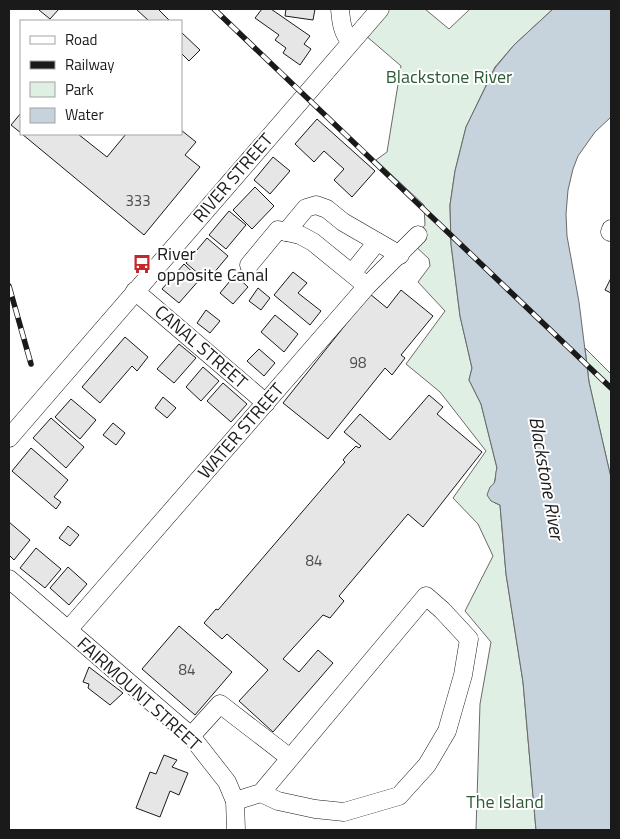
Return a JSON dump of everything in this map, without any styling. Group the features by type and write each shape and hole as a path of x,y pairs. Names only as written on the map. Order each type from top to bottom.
{"street":[{"path":"340,9 342,27 351,42"},
{"name":"RIVER STREET","path":"9,438 380,9"},
{"path":"286,232 306,208 316,205 327,209 343,222 400,254"},
{"path":"249,265 278,230 300,235 313,242 368,286"},
{"name":"WATER STREET","path":"68,630 368,286 418,235"},
{"path":"352,273 377,242"},
{"name":"CANAL STREET","path":"135,291 266,403"},
{"name":"FAIRMOUNT STREET","path":"9,579 192,736 226,782 235,801 236,830"},
{"path":"235,801 261,793 426,596 469,639 463,675 447,731 427,765 399,796 344,812 314,809 278,801 261,793"},
{"path":"192,736 220,704 290,758"}],"green space":[{"path":"388,9 425,9 449,29 470,9 553,9 514,45 495,67 466,127 455,171 450,205 451,244 460,316 472,368 469,380 481,404 497,468 494,485 495,503 500,505 506,574 523,682 536,830 476,830 480,704 491,642 465,611 493,556 478,524 453,498 486,451 440,392 406,364 445,311 418,282 430,266 429,259 411,242 425,225 424,205 376,160 387,152 401,66 365,35"},
{"path":"585,348 611,374 611,478 589,382"}],"water":[{"name":"Blackstone River","path":"553,9 611,9 611,117 595,132 578,156 568,190 566,214 567,236 579,302 589,382 611,478 611,830 536,830 523,682 506,574 500,505 491,501 487,495 495,481 497,468 481,404 469,380 472,368 460,316 451,244 450,205 455,171 466,127 495,68 514,45"}],"building":[{"path":"40,9 59,9 50,19"},
{"path":"136,9 158,9 169,20 148,20"},
{"path":"262,9 271,9 310,36 304,44 311,49 300,65 283,53 286,48 275,40 279,35 255,18"},
{"path":"286,9 315,9 313,20 285,16"},
{"path":"182,33 200,50 189,61 182,54"},
{"path":"20,114 20,132 11,125"},
{"path":"317,119 375,171 352,197 334,180 344,169 324,151 314,162 295,144"},
{"path":"182,131 196,142 185,155 200,167 144,235 23,135 79,135 107,157 125,135 182,135"},
{"path":"273,157 290,171 270,194 254,180"},
{"path":"255,187 274,206 252,229 233,210"},
{"path":"229,211 246,225 226,249 209,235"},
{"path":"207,238 228,256 207,281 186,263"},
{"path":"184,264 200,279 179,303 162,289"},
{"path":"293,272 307,283 298,293 321,311 310,325 274,295"},
{"path":"235,275 248,287 233,304 220,293"},
{"path":"611,278 611,293 605,290"},
{"path":"258,288 270,298 261,310 249,301"},
{"path":"401,290 433,316 401,355 405,358 392,375 385,368 328,439 283,403 370,294 387,308"},
{"path":"206,310 220,321 210,333 197,323"},
{"path":"275,315 298,334 284,352 261,332"},
{"path":"125,337 148,357 137,371 132,366 100,403 82,387"},
{"path":"179,344 196,358 174,383 157,369"},
{"path":"259,349 275,363 264,376 247,361"},
{"path":"203,367 219,381 201,401 186,387"},
{"path":"223,383 247,404 231,422 207,401"},
{"path":"429,395 443,407 437,414 482,452 423,527 408,514 339,596 344,601 330,618 323,615 283,659 299,672 318,650 333,663 273,732 239,701 268,670 227,634 222,639 204,623 216,609 218,610 345,462 343,460 347,455 356,446 359,448 361,446 344,432 360,414 390,440"},
{"path":"163,397 176,408 167,418 155,408"},
{"path":"71,399 96,420 80,439 55,417"},
{"path":"51,418 84,447 66,468 33,438"},
{"path":"113,423 125,433 116,445 103,435"},
{"path":"31,448 68,480 54,497 61,502 56,509 12,471"},
{"path":"9,522 30,540 14,560 9,555"},
{"path":"68,526 79,535 70,546 59,538"},
{"path":"36,548 61,569 45,588 20,568"},
{"path":"68,567 87,584 69,605 50,588"},
{"path":"179,626 232,672 195,715 142,669"},
{"path":"89,667 123,693 110,705 88,688 89,684 83,682"},
{"path":"164,755 177,760 172,767 188,773 179,795 170,791 160,817 136,808 150,772 156,774"}],"railway":[{"path":"214,9 611,388"},
{"path":"9,286 31,364"}],"place":[{"name":"River opposite Canal","path":"142,264"}],"park label":[{"name":"The Island","path":"505,802"}]}
